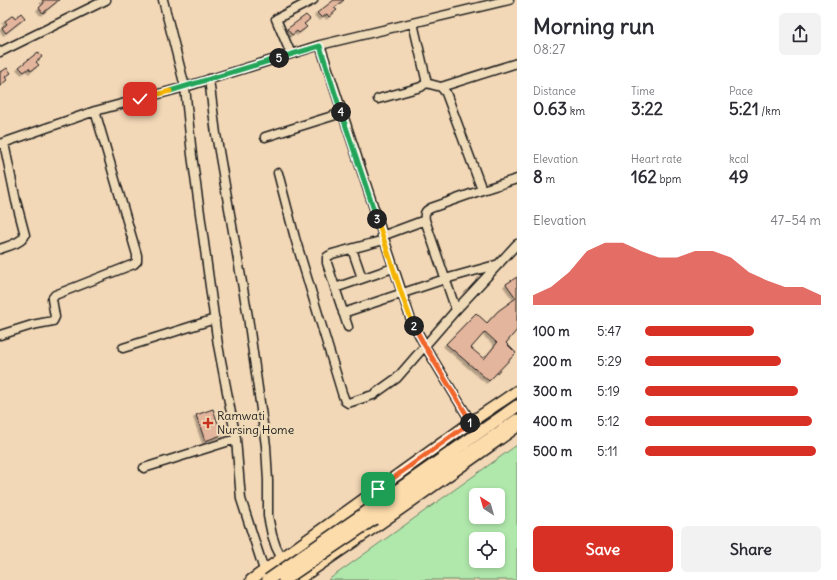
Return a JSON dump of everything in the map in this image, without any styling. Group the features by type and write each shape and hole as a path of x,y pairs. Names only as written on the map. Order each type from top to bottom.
{"highway":[{"path":"284,580 517,406"},
{"path":"266,575 371,515 517,420"}],"main road":[{"path":"251,580 266,575 282,558 517,390"},
{"path":"298,580 517,427"}],"street":[{"path":"0,52 106,0"},
{"path":"163,0 185,87 192,155 218,345 236,439 240,499 266,575"},
{"path":"291,54 276,19 314,0"},
{"path":"0,249 20,241 26,234 2,143 95,111 185,87 291,54 509,0"},
{"path":"412,23 426,83"},
{"path":"320,46 410,317 425,346 471,422"},
{"path":"426,83 441,87 517,63"},
{"path":"209,79 216,134 248,317 264,431 268,481 268,516 272,535 294,580"},
{"path":"378,99 421,87 426,83"},
{"path":"441,87 446,93 482,190"},
{"path":"0,335 32,325 52,321 55,317 52,299 55,294 134,264 137,261 137,255 95,111"},
{"path":"265,137 342,113"},
{"path":"278,173 295,238 345,401 348,403 373,395 397,378 456,310 517,244"},
{"path":"456,310 424,214 428,210 482,190 517,180"},
{"path":"348,327 327,263 327,257 332,254 383,238 425,220"},
{"path":"352,248 362,278"},
{"path":"343,313 445,279 499,264"},
{"path":"335,288 393,268"},
{"path":"123,348 215,319"},
{"path":"144,468 236,439"}],"green space":[{"path":"517,445 517,580 328,580"}],"building":[{"path":"42,0 59,0 43,13 39,8 44,3"},
{"path":"334,0 344,0 334,8 337,10 329,17 327,14 322,18 317,13"},
{"path":"21,13 25,18 6,33 2,28 7,24 5,21 13,15 15,18"},
{"path":"306,15 310,19 304,24 307,27 299,33 297,31 292,35 287,29"},
{"path":"38,52 42,57 36,62 39,65 31,71 29,68 24,72 19,67"},
{"path":"7,68 11,73 5,77 7,80 0,86 0,71 1,72"},
{"path":"517,277 517,330 506,343 516,353 489,381 446,344 476,313 487,323 498,311 516,298 506,284","holes":["485,332 497,343 484,359 471,348"]},
{"path":"213,409 222,435 205,441 196,415"}],"place":[{"name":"Ramwati Nursing Home","path":"208,423"}],"route":[{"path":"140,99 320,46 410,317 418,335 471,422 378,489"}]}
